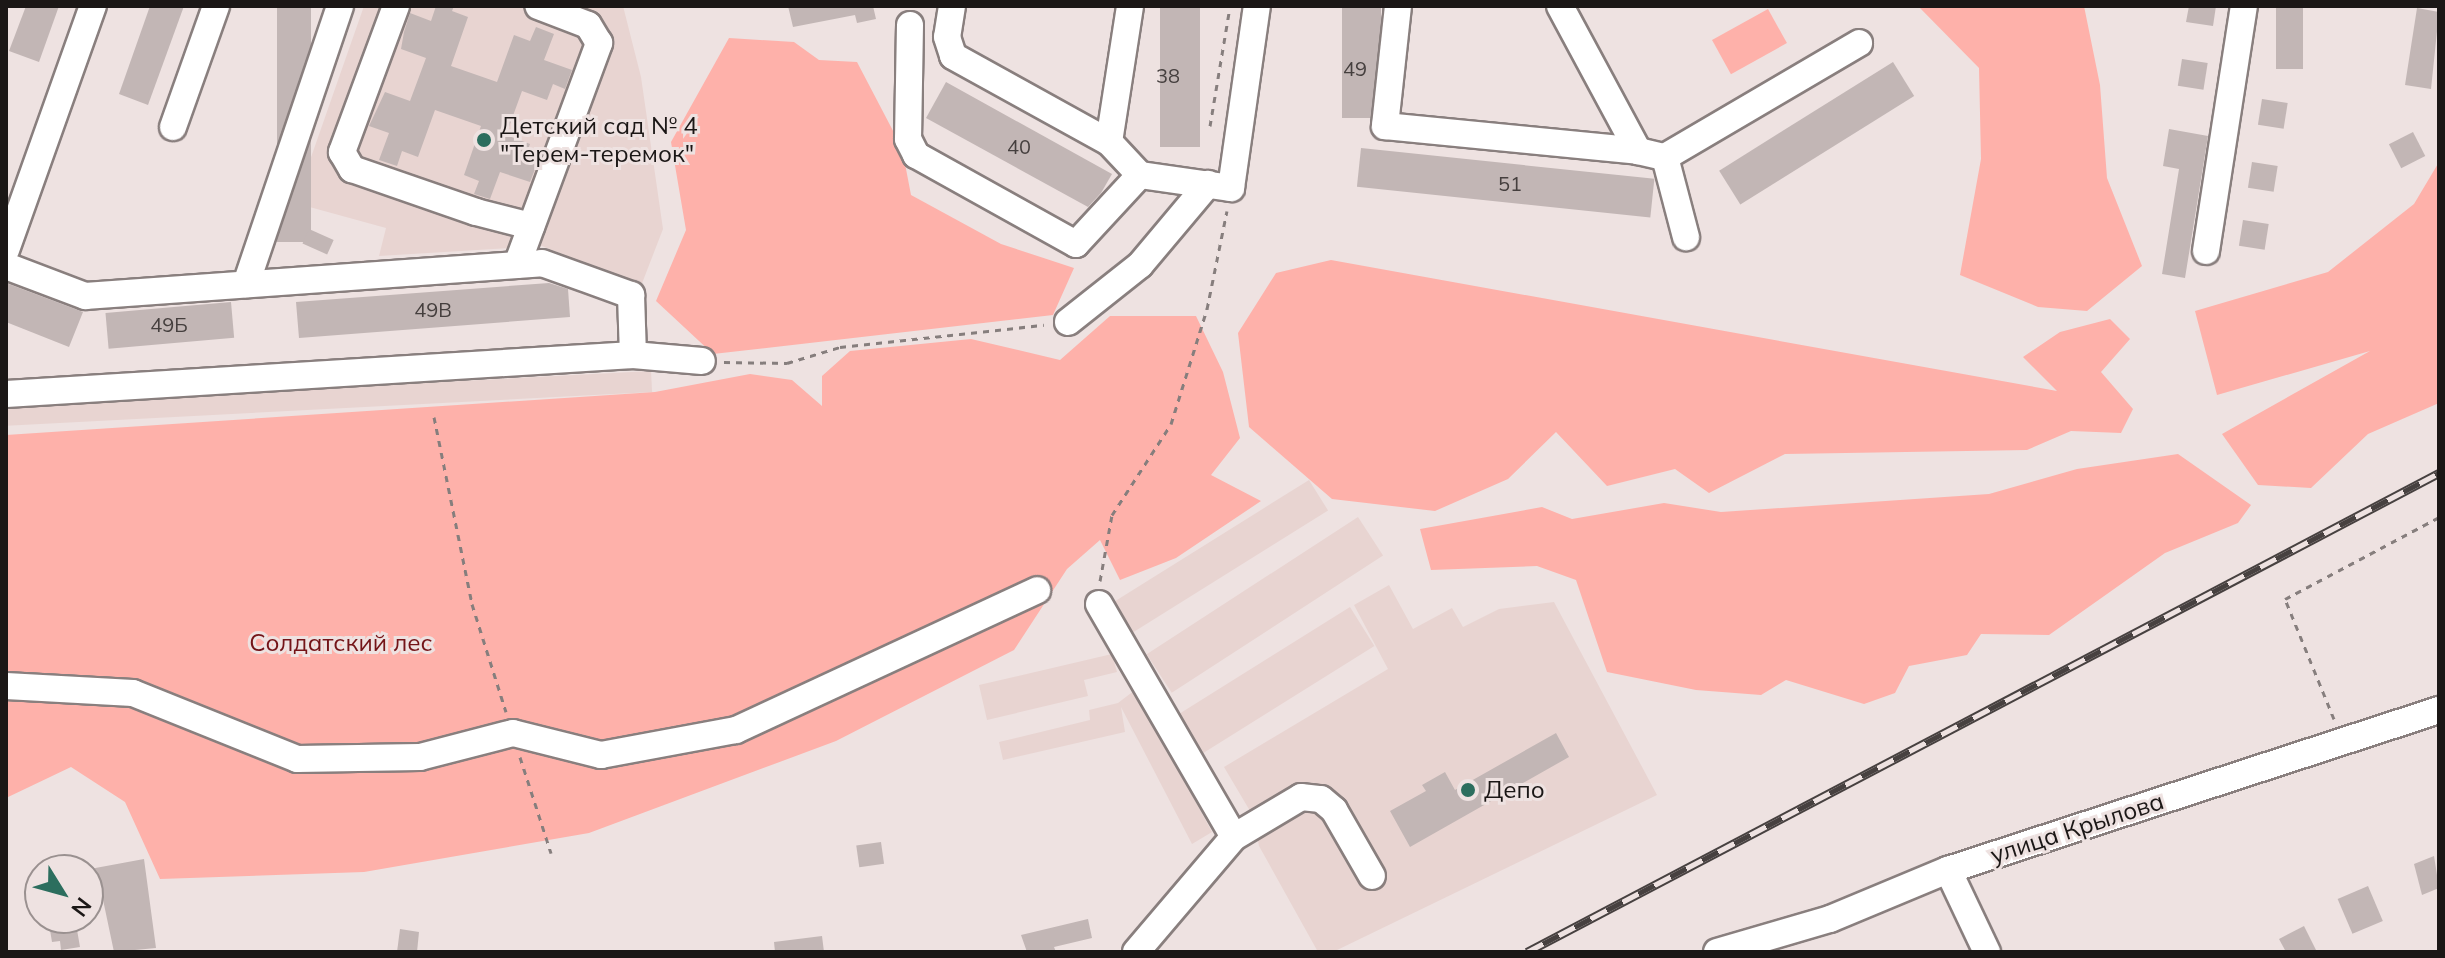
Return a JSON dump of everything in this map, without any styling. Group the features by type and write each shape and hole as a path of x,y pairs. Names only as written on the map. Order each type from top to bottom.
{"street":[{"path":"6,250 93,6"},
{"path":"173,127 216,6"},
{"path":"246,284 340,6"},
{"path":"396,6 342,152 352,169 476,212 531,226"},
{"path":"517,265 599,43 588,25 538,6"},
{"path":"952,6 947,37 953,56 1109,142 1140,175 1219,186"},
{"path":"1109,142 1130,6"},
{"path":"1068,322 1140,265 1219,186 1257,6"},
{"path":"1398,6 1385,126 1638,151 1665,157 1859,43"},
{"path":"1560,6 1638,151"},
{"path":"2206,251 2244,6"},
{"path":"910,25 908,139 916,155 1076,244 1140,175"},
{"path":"1665,157 1686,237"},
{"path":"6,266 85,296 542,263 631,295 633,355"},
{"path":"6,394 633,355 702,361"},
{"path":"6,686 133,693 297,759 420,757 513,733 601,755 736,730 1037,590"},
{"path":"1099,604 1234,837"},
{"name":"улица Крылова","path":"1717,952 1830,919 1948,870 2439,710"},
{"path":"1136,952 1234,837 1294,799 1314,797 1334,810 1372,876"},
{"path":"1948,870 1987,952"}],"path":[{"path":"1210,126 1230,6"},
{"path":"1099,604 1112,515 1171,424 1207,309 1219,186"},
{"path":"702,361 787,363 840,347 1068,322"},
{"path":"434,417 472,604 551,853"},
{"path":"2343,741 2285,599 2439,517"}],"shaded area":[{"name":"Детский сад № 4 \"Терем-теремок\"","path":"364,6 623,6 641,77 663,229 641,286 542,246 379,256 386,228 295,203"},
{"path":"651,371 652,392 7,426 6,405"},
{"path":"1309,480 1328,511 1129,635 1110,605"},
{"path":"1358,517 1383,556 1172,693 1147,654"},
{"path":"1389,585 1413,629 1452,608 1463,627 1499,609 1554,602 1657,795 1333,952 1318,952 1259,846 1253,816 1224,767 1388,669 1354,605"},
{"path":"1350,607 1374,646 1201,755 1176,716"},
{"path":"1112,654 1117,672 1084,680 1088,696 987,720 979,685"},
{"path":"1135,690 1212,832 1192,844 1121,707 1125,732 1003,760 999,742 1090,720 1089,710 1118,703"}],"green space":[{"path":"1918,6 2084,6 2100,85 2107,178 2142,266 2087,311 2038,307 1960,275 1981,159 1979,68"},
{"path":"1768,9 1787,43 1731,74 1712,40"},
{"path":"729,38 794,42 819,60 857,62 902,148 911,195 1001,244 1074,268 1053,315 713,354 656,301 686,230 671,142"},
{"path":"2439,162 2439,403 2368,434 2311,488 2258,485 2222,434 2370,351 2217,395 2195,311 2328,272 2414,204"},
{"path":"1331,260 2057,391 2023,357 2060,332 2110,319 2130,339 2101,372 2133,409 2121,433 2071,431 2027,450 1785,454 1709,493 1675,469 1607,486 1556,432 1508,479 1435,511 1332,499 1249,427 1238,333 1276,273"},
{"name":"Солдатский лес","path":"1110,316 1196,316 1223,372 1240,438 1211,475 1261,501 1176,558 1120,580 1100,540 1067,569 1014,650 836,741 589,833 364,872 160,879 125,802 71,767 6,798 6,435 655,392 750,374 792,380 822,406 822,376 850,351 971,339 1060,360"},
{"path":"2178,454 2251,505 2238,523 2165,553 2049,635 1981,634 1967,655 1909,666 1895,693 1864,704 1786,680 1761,695 1696,690 1607,672 1576,580 1537,566 1431,570 1420,529 1542,507 1572,519 1664,503 1721,512 1989,494 2077,469"}],"building":[{"path":"26,6 59,6 39,62 9,51"},
{"path":"150,6 184,6 148,105 119,94"},
{"path":"277,6 311,6 311,242 277,242"},
{"path":"436,6 454,6 452,11 468,17 451,66 497,82 514,35 530,41 536,27 554,34 544,60 572,70 565,89 553,84 547,100 522,91 506,135 530,144 524,160 537,164 530,182 500,172 490,199 474,194 479,181 464,175 481,126 435,110 418,157 402,151 397,166 379,160 389,133 369,126 385,92 410,101 426,58 401,49 404,32 410,13 431,21"},
{"path":"788,6 873,6 876,19 857,23 855,15 793,27"},
{"path":"1160,6 1200,6 1200,147 1160,147"},
{"path":"1342,6 1381,6 1381,118 1342,118"},
{"path":"2189,6 2216,6 2213,26 2186,22"},
{"path":"2276,6 2303,6 2303,69 2276,69"},
{"path":"2417,8 2439,12 2431,89 2405,85"},
{"path":"2182,59 2208,63 2203,90 2178,86"},
{"path":"1893,62 1914,96 1740,205 1719,171"},
{"path":"946,82 1112,174 1101,193 1088,207 926,118"},
{"path":"2262,99 2288,103 2284,129 2258,125"},
{"path":"2169,129 2208,136 2185,278 2162,274 2179,169 2163,166"},
{"path":"2413,132 2425,156 2401,168 2389,144"},
{"path":"1361,148 1654,179 1650,218 1357,187"},
{"path":"2252,162 2278,166 2274,192 2248,188"},
{"path":"2243,220 2269,224 2265,250 2239,246"},
{"path":"309,229 334,240 327,255 302,244"},
{"path":"6,283 83,312 69,347 6,322"},
{"path":"549,283 568,289 570,317 299,338 296,302"},
{"path":"231,302 234,338 109,349 105,313"},
{"name":"Депо","path":"1556,733 1569,757 1410,847 1390,811 1426,791 1422,785 1445,772 1455,790"},
{"path":"881,842 884,864 859,867 856,845"},
{"path":"2434,856 2439,888 2422,895 2414,864"},
{"path":"144,859 156,948 114,952 104,904 104,866"},
{"path":"2368,886 2383,921 2352,934 2338,899"},
{"path":"1088,919 1092,938 1054,947 1056,952 1027,952 1021,935"},
{"path":"2304,926 2317,952 2286,952 2279,939"},
{"path":"400,929 419,932 417,952 397,952"},
{"path":"51,934 78,934 80,947 61,950 60,941 52,942"},
{"path":"822,936 824,952 775,952 774,942"}],"railway":[{"path":"1527,952 2439,473"}],"place":[{"name":"Детский сад № 4 \"Терем-теремок\"","path":"484,140"},
{"name":"Депо","path":"1468,790"}]}
